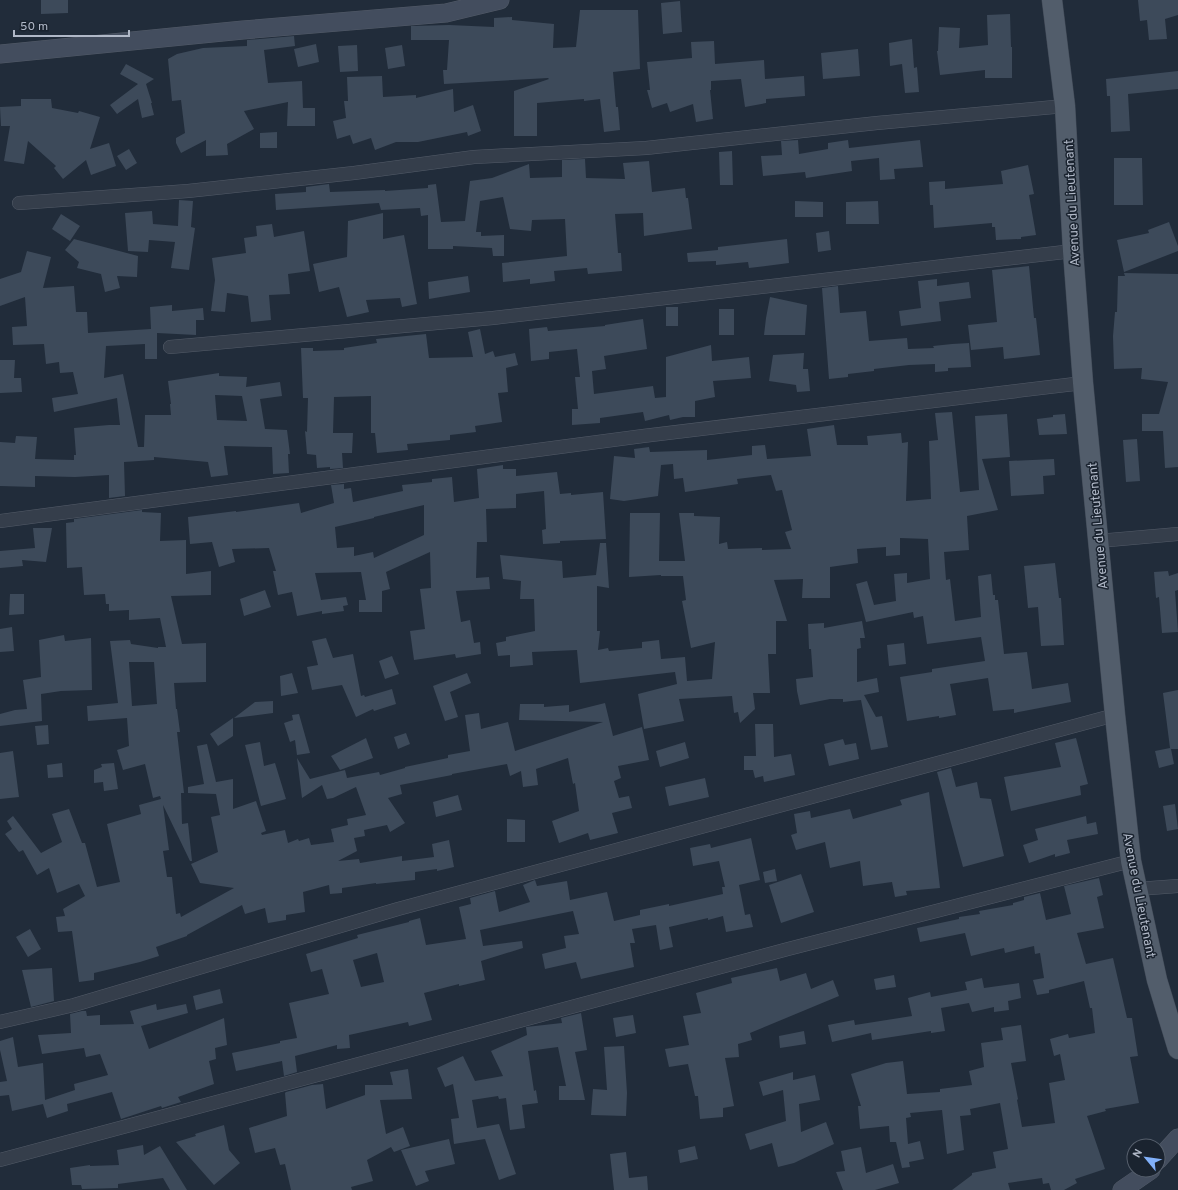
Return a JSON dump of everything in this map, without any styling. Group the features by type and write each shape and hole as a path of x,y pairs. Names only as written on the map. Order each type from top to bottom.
{"main road":[{"name":"Avenue du Lieutenant","path":"1052,0 1065,106 1073,251 1083,383 1115,715 1131,861 1157,980 1178,1048"}],"street":[{"path":"0,54 243,30 446,13 500,0"},
{"path":"18,203 188,191 354,173 474,157 646,148 878,123 1065,106"},
{"path":"170,347 493,318 1073,251"},
{"path":"0,521 643,436 1083,383"},
{"path":"1098,541 1178,534"},
{"path":"0,1022 74,1005 398,910 1115,715"},
{"path":"0,1160 780,951 1131,861"},
{"path":"1137,888 1178,886"},
{"path":"1166,1152 1178,1138"},
{"path":"1166,1163 1178,1158"},
{"path":"1122,1190 1139,1178"}],"building":[{"path":"41,0 68,0 68,13 41,14"},
{"path":"1138,0 1178,0 1178,15 1165,19 1167,39 1149,40 1147,20 1140,21"},
{"path":"680,1 682,32 663,34 661,3"},
{"path":"580,10 638,10 640,69 613,72 616,107 618,107 620,130 604,132 600,99 584,101 584,99 537,103 537,136 514,136 514,91 549,79 548,78 444,84 443,70 447,70 449,40 411,40 411,26 449,25 494,27 494,18 512,17 512,20 554,24 553,48 576,47"},
{"path":"1010,14 1012,78 985,78 985,70 940,75 937,51 939,27 960,28 959,48 988,45 987,15"},
{"path":"294,36 295,46 264,50 268,83 302,81 303,108 315,108 315,126 287,126 288,102 244,111 254,129 227,144 228,155 206,156 206,140 181,153 176,143 176,138 185,133 181,100 172,101 168,59 177,54 203,48 247,46 247,40"},
{"path":"912,39 914,68 917,67 919,92 905,93 902,64 890,66 889,43"},
{"path":"714,41 715,64 764,60 765,79 804,76 805,96 766,99 766,103 745,107 741,79 711,81 710,90 713,119 696,122 693,104 670,112 667,103 652,108 647,90 650,90 647,62 692,58 691,42"},
{"path":"316,44 319,62 298,67 294,49"},
{"path":"357,45 358,71 340,72 338,46"},
{"path":"402,45 405,66 388,69 385,48"},
{"path":"858,49 860,76 823,79 821,53"},
{"path":"126,64 154,79 146,84 154,115 142,118 138,99 117,114 110,105 138,84 120,74"},
{"path":"1178,71 1178,89 1128,94 1130,131 1111,132 1110,96 1107,96 1106,79"},
{"path":"382,76 383,97 416,95 416,98 453,89 454,112 473,105 481,131 468,136 467,132 418,142 396,142 375,150 371,138 353,144 350,135 337,139 333,121 346,118 344,101 348,101 347,77"},
{"path":"21,99 51,99 52,108 78,113 79,111 100,117 90,149 109,143 116,166 91,175 86,160 63,179 54,168 56,166 28,141 24,164 4,161 10,126 1,126 0,107 21,106"},
{"path":"277,132 277,148 260,148 260,133"},
{"path":"798,140 799,154 828,149 828,143 848,140 849,148 920,140 923,167 894,169 895,179 880,180 879,158 851,161 852,171 806,178 805,172 763,176 761,156 782,155 781,141"},
{"path":"129,149 137,163 126,170 117,156"},
{"path":"732,151 733,185 720,185 719,152"},
{"path":"1114,158 1142,158 1143,205 1114,205"},
{"path":"585,159 586,178 625,179 623,163 649,161 652,192 685,188 686,198 688,198 692,229 644,236 643,213 615,214 618,253 621,253 622,271 588,274 587,268 554,271 555,281 530,284 530,279 503,282 502,263 567,256 565,219 532,220 531,231 510,229 503,197 480,201 476,232 481,232 481,236 504,235 504,256 493,256 492,248 453,246 453,249 428,249 428,215 421,216 420,208 381,210 379,203 276,210 275,194 306,192 306,187 329,184 330,192 385,191 428,188 428,185 436,184 441,222 465,221 470,181 492,178 529,164 530,178 562,177 562,160"},
{"path":"1028,165 1034,194 1029,195 1036,235 1021,237 1021,239 996,240 995,227 992,227 992,223 934,228 933,205 930,205 929,182 945,181 945,189 1003,184 1001,171"},
{"path":"179,200 193,201 191,227 195,228 189,270 171,268 175,242 149,240 148,252 128,251 125,213 152,211 153,224 178,226"},
{"path":"795,201 823,202 823,217 795,217"},
{"path":"878,201 879,224 846,224 846,202"},
{"path":"383,213 383,239 404,235 417,304 402,307 400,298 366,300 369,312 347,317 339,287 319,292 313,264 347,257 348,221"},
{"path":"61,214 80,226 70,241 52,229"},
{"path":"1169,222 1178,246 1178,251 1124,272 1117,240 1149,233 1148,230"},
{"path":"272,224 274,237 304,231 310,271 288,274 290,294 269,295 271,320 251,322 248,296 227,293 225,312 211,311 215,280 212,258 246,253 244,238 257,236 256,226"},
{"path":"829,231 831,250 818,252 816,233"},
{"path":"74,239 138,256 137,277 117,276 120,288 105,292 101,274 77,268 79,262 65,250"},
{"path":"787,239 789,263 749,268 748,262 716,265 716,261 688,262 687,253 718,250 718,247"},
{"path":"27,251 51,257 43,288 74,286 76,312 87,312 88,333 151,329 150,307 172,305 172,311 203,308 204,320 196,320 196,335 157,333 157,359 145,359 145,344 106,346 104,378 123,374 138,447 144,447 145,415 171,415 168,381 219,373 219,376 247,377 246,387 280,382 282,396 260,399 265,429 287,430 290,454 288,454 289,473 273,474 272,447 224,446 228,475 211,477 208,462 154,457 154,460 124,462 125,496 109,498 109,475 75,477 35,476 35,487 0,486 0,442 15,443 16,436 37,437 35,459 74,460 74,455 76,455 74,428 120,425 117,398 54,412 52,398 78,394 73,372 60,373 59,362 46,364 44,344 13,345 12,327 27,326 25,297 0,306 0,279 21,272","holes":["215,395 242,396 247,421 217,420"]},
{"path":"1029,266 1034,318 1036,318 1040,355 1004,359 1003,347 971,350 968,325 997,322 992,270"},
{"path":"1124,273 1178,274 1178,467 1165,468 1163,431 1142,431 1142,414 1159,414 1168,382 1141,379 1142,368 1114,369 1113,336 1115,312 1117,312 1118,276 1125,276"},
{"path":"468,276 470,292 429,299 428,282"},
{"path":"937,279 937,286 969,282 971,298 939,302 941,321 901,326 899,311 921,308 918,281"},
{"path":"838,286 840,313 866,311 869,341 907,338 908,349 934,348 933,346 969,343 971,367 948,368 948,371 935,372 935,364 909,365 874,369 874,371 848,374 848,377 829,379 822,288"},
{"path":"770,297 807,305 805,335 764,335"},
{"path":"666,307 678,307 678,326 666,326"},
{"path":"719,309 734,309 734,335 719,335"},
{"path":"643,319 647,349 604,356 606,369 592,371 594,394 653,386 655,398 666,397 666,357 711,345 712,361 749,357 751,378 713,381 715,397 695,401 695,417 683,417 670,420 669,415 645,421 643,412 600,418 600,423 572,425 572,409 578,409 575,377 580,377 577,349 549,352 549,359 531,361 529,329 547,327 548,331 605,326"},
{"path":"480,329 485,354 493,351 495,357 515,353 518,365 506,368 508,392 498,393 502,422 475,426 476,432 450,435 450,440 407,444 408,450 377,453 375,433 371,433 371,396 334,397 333,433 353,433 352,453 342,453 343,468 317,468 316,455 307,454 305,431 307,432 308,398 303,398 301,348 313,348 313,351 344,350 344,348 377,343 376,339 426,334 429,358 473,357 468,332"},
{"path":"804,353 803,369 808,369 810,391 797,392 796,385 769,381 773,355"},
{"path":"0,360 15,360 14,378 21,378 22,392 0,393"},
{"path":"952,412 960,492 979,490 975,416 1007,414 1010,457 982,459 998,510 967,516 969,550 944,552 946,580 950,579 955,621 981,617 978,576 991,574 993,595 995,595 995,600 998,600 1004,654 1027,652 1032,689 1068,683 1071,702 1014,713 1014,709 993,711 988,678 950,684 956,715 907,721 900,677 932,672 932,669 985,661 981,637 927,644 923,616 914,618 913,612 866,622 856,584 867,581 874,605 896,601 894,574 907,573 907,583 930,579 928,539 900,538 900,555 886,556 886,547 857,549 858,563 830,567 830,598 802,598 803,579 774,580 787,621 776,621 776,654 768,654 770,693 753,693 755,709 740,723 738,712 734,713 732,696 679,699 684,721 644,729 638,694 677,684 675,672 580,683 577,650 532,652 533,665 510,667 510,655 498,656 496,643 506,641 506,637 535,631 534,599 520,599 521,581 503,579 500,555 562,561 563,578 596,575 600,543 606,543 609,588 597,586 597,631 600,631 598,650 608,648 609,651 642,648 642,642 659,640 661,659 685,657 687,681 712,679 715,642 691,648 682,601 686,600 683,576 661,575 629,577 630,513 660,513 659,561 685,561 679,513 694,513 694,516 720,517 719,544 727,542 728,549 791,549 785,532 792,530 782,490 776,491 771,475 737,479 738,484 685,492 683,478 674,479 673,464 661,465 658,496 624,501 610,499 614,456 635,458 634,449 649,447 650,452 707,450 707,460 752,455 752,446 765,445 767,459 811,456 807,429 834,425 837,445 868,445 867,436 901,433 902,443 908,442 906,501 931,499 929,441 938,440 935,413"},
{"path":"1065,414 1067,434 1039,435 1037,419"},
{"path":"1137,439 1140,481 1126,482 1123,440"},
{"path":"1054,459 1055,475 1043,476 1044,494 1011,496 1009,461"},
{"path":"503,465 503,469 516,469 516,476 557,472 560,494 571,493 571,495 603,492 606,539 560,541 560,543 543,544 542,530 546,529 544,491 516,494 516,508 486,509 487,542 477,542 476,578 489,577 490,589 456,591 461,622 470,620 474,643 480,642 481,654 456,658 455,654 414,660 410,631 425,629 420,589 431,588 430,552 386,572 390,589 382,591 382,612 359,612 359,600 366,600 361,572 315,573 321,600 346,597 348,605 343,606 344,611 322,614 322,611 297,616 292,592 278,595 273,571 276,571 269,548 232,549 235,562 219,567 212,542 190,544 188,517 299,503 301,513 334,503 331,485 344,484 344,489 351,488 353,502 403,491 402,485 432,482 432,479 452,477 454,502 479,498 477,469","holes":["424,505 424,535 374,558 373,552 354,556 354,547 337,548 335,527"]},
{"path":"142,510 142,512 161,513 160,541 186,540 186,574 211,571 211,595 171,596 182,644 206,643 206,682 174,683 180,732 177,732 184,793 181,793 182,824 188,823 192,861 190,861 163,805 169,850 163,851 167,877 172,877 176,914 180,913 181,917 234,888 200,883 191,864 218,852 211,817 220,815 216,794 188,793 188,787 204,784 197,746 207,744 216,782 233,779 233,809 256,801 266,831 261,833 262,835 285,830 288,843 298,839 299,841 309,838 311,845 334,842 331,829 348,825 347,819 366,815 356,787 333,798 327,799 322,785 302,798 297,758 310,779 345,770 347,778 379,772 380,775 405,767 448,758 448,755 470,751 465,715 479,713 481,729 508,722 515,751 603,722 519,720 520,704 544,704 544,707 569,705 569,712 605,703 613,736 642,727 649,760 618,766 621,778 614,781 619,798 629,796 632,808 612,813 618,833 590,840 588,833 559,843 552,821 579,811 575,783 573,784 568,758 536,769 538,785 523,787 521,771 510,776 507,764 400,785 402,794 388,798 405,823 390,832 387,825 364,830 365,836 354,838 357,851 338,861 359,859 360,863 402,856 402,861 434,857 432,844 449,840 454,867 437,871 437,869 415,872 415,880 376,883 342,888 342,893 330,894 329,885 303,892 305,912 286,915 286,920 268,923 265,908 245,914 242,905 187,936 156,947 159,956 94,973 94,980 79,982 72,931 58,932 56,917 65,916 63,909 85,896 79,884 57,893 49,868 37,875 23,850 19,852 5,834 12,829 7,821 13,816 41,853 62,842 52,814 69,809 82,843 85,843 97,887 120,882 107,824 141,814 139,805 161,799 160,796 153,798 145,764 123,770 117,750 129,746 127,718 88,721 87,706 118,703 110,641 130,640 131,644 158,648 166,647 160,618 129,620 129,610 109,611 109,604 106,604 105,594 84,595 82,567 67,568 66,523 74,522 74,519","holes":["129,662 154,662 157,704 132,706"]},
{"path":"33,528 52,528 46,562 22,560 23,566 0,568 0,551 35,548"},
{"path":"1055,563 1059,598 1061,598 1064,645 1041,646 1038,607 1028,608 1024,566"},
{"path":"1168,571 1169,576 1178,573 1178,590 1175,591 1178,632 1162,633 1159,597 1156,598 1154,572"},
{"path":"265,590 271,607 244,616 240,599"},
{"path":"10,594 24,594 24,614 9,615"},
{"path":"862,621 865,638 860,638 861,648 857,649 857,682 877,678 879,692 864,695 876,717 882,716 888,747 871,750 861,700 843,702 843,699 830,699 800,705 796,679 813,677 811,649 809,649 808,624 824,623 824,628"},
{"path":"12,627 14,651 0,652 0,629"},
{"path":"64,635 65,641 91,638 92,690 61,691 41,694 42,721 0,726 0,714 15,710 27,709 23,680 41,677 39,640"},
{"path":"326,638 333,658 353,654 361,696 364,695 365,697 392,689 396,704 374,711 373,709 356,717 342,685 312,690 307,667 318,665 312,641"},
{"path":"904,643 906,664 889,666 887,645"},
{"path":"392,656 399,674 385,679 379,661"},
{"path":"292,673 298,693 281,696 280,676"},
{"path":"467,673 471,683 450,692 458,717 445,721 433,686"},
{"path":"1178,690 1178,749 1171,749 1174,764 1159,768 1155,751 1170,748 1163,693"},
{"path":"273,701 273,713 234,718 255,702"},
{"path":"299,714 310,753 297,755 295,740 290,742 284,723 293,720 292,715"},
{"path":"233,718 233,736 218,746 210,734"},
{"path":"755,724 773,724 774,757 791,754 795,775 764,782 763,776 755,778 753,770 744,770 744,756 756,756"},
{"path":"48,725 49,744 37,745 35,726"},
{"path":"406,733 410,744 398,749 394,737"},
{"path":"366,738 373,758 340,770 331,756"},
{"path":"1076,738 1088,784 1080,786 1081,795 1011,811 1004,777 1061,767 1055,743"},
{"path":"843,739 845,745 856,743 859,759 829,766 824,744"},
{"path":"260,742 264,766 275,763 286,799 261,806 245,745"},
{"path":"685,742 689,758 660,767 656,751"},
{"path":"13,751 19,797 0,799 0,753"},
{"path":"62,763 63,777 48,778 47,765"},
{"path":"114,763 118,789 104,791 103,782 94,783 94,770 102,767 101,764"},
{"path":"951,768 956,787 977,782 980,798 991,799 1004,856 963,867 937,772"},
{"path":"705,778 709,797 669,806 665,787"},
{"path":"929,792 940,888 906,891 907,895 895,897 892,882 863,886 860,861 830,868 825,842 796,850 791,835 797,833 794,814 810,811 811,818 850,809 853,819 902,805 900,800"},
{"path":"458,795 462,810 436,817 433,802"},
{"path":"1175,804 1178,829 1167,831 1163,806"},
{"path":"1086,816 1087,824 1096,822 1098,834 1067,840 1070,853 1055,857 1055,854 1029,863 1023,845 1038,840 1035,829"},
{"path":"507,819 525,820 525,842 507,842"},
{"path":"751,838 760,880 739,885 745,915 750,914 753,927 726,932 723,916 669,927 673,947 660,950 656,925 632,929 635,943 630,943 634,967 581,979 576,962 545,969 542,954 566,948 564,936 579,934 573,911 480,930 483,946 522,941 523,948 481,961 485,980 459,986 459,984 424,993 432,1020 409,1026 408,1022 349,1035 350,1048 337,1049 337,1045 295,1056 297,1072 284,1076 282,1061 236,1071 232,1053 297,1038 289,1003 329,994 322,969 311,972 306,954 358,938 357,935 420,918 426,945 466,939 459,907 471,904 470,898 495,891 499,912 530,902 523,885 535,880 537,886 567,881 570,900 607,892 614,921 640,915 640,910 669,904 669,906 723,894 722,887 725,887 719,861 693,866 690,848 710,844 711,848","holes":["377,953 384,982 361,987 353,960"]},
{"path":"775,869 777,881 765,883 763,872"},
{"path":"801,874 814,912 781,923 769,885"},
{"path":"1099,878 1103,895 1097,897 1104,928 1077,933 1086,964 1113,958 1127,1018 1132,1018 1138,1056 1130,1057 1139,1103 1105,1109 1106,1111 1087,1116 1105,1169 1075,1179 1077,1183 1064,1190 1051,1190 1049,1183 1043,1184 1042,1178 1008,1183 1010,1190 952,1190 972,1175 972,1173 996,1168 993,1152 1008,1149 1000,1103 970,1109 971,1115 960,1116 964,1150 947,1154 942,1110 910,1113 911,1117 906,1118 908,1144 920,1141 924,1159 909,1162 910,1167 902,1168 896,1142 890,1142 889,1126 860,1129 858,1106 861,1106 851,1074 886,1063 903,1061 907,1094 940,1092 940,1089 972,1085 969,1071 984,1067 981,1043 1003,1040 1001,1028 1021,1025 1026,1061 1011,1063 1022,1127 1055,1123 1049,1083 1065,1080 1060,1054 1054,1056 1050,1039 1068,1034 1069,1038 1095,1033 1092,1008 1090,1008 1084,981 1049,990 1049,993 1037,995 1033,980 1044,978 1040,953 1035,954 1034,946 1005,953 1004,948 971,956 965,933 920,942 917,928 959,919 959,917 980,914 979,911 1013,905 1013,903 1024,900 1024,897 1040,893 1046,920 1071,914 1064,886"},
{"path":"30,929 41,949 28,957 16,937"},
{"path":"52,968 54,1001 31,1007 22,970"},
{"path":"777,968 780,981 806,973 811,989 833,980 839,996 750,1033 752,1040 738,1044 739,1057 725,1058 734,1106 723,1108 723,1117 700,1119 698,1096 695,1096 688,1064 669,1067 665,1049 689,1045 683,1016 701,1013 696,993 732,983 731,978"},
{"path":"894,975 896,987 876,990 874,979"},
{"path":"982,978 984,988 1019,983 1021,998 1008,1001 1009,1010 994,1012 994,1007 972,1012 969,1003 941,1008 945,1031 931,1033 931,1031 872,1040 871,1033 832,1042 828,1025 854,1020 855,1025 912,1016 908,998 930,992 931,997 967,990 965,982"},
{"path":"220,989 223,1003 196,1010 193,996"},
{"path":"156,1004 157,1010 186,1004 188,1013 141,1026 149,1049 224,1018 227,1045 215,1048 216,1059 209,1061 214,1084 178,1097 181,1102 162,1108 161,1106 121,1119 112,1092 67,1104 68,1111 47,1118 43,1104 12,1111 9,1095 0,1096 0,1082 7,1081 0,1050 0,1041 13,1037 18,1067 43,1063 45,1100 75,1090 74,1084 108,1075 100,1054 86,1057 84,1048 42,1054 38,1035 71,1033 70,1014 82,1011 86,1011 87,1016 100,1015 100,1025 134,1024 130,1011"},
{"path":"581,1013 587,1050 575,1052 585,1100 559,1100 559,1086 566,1086 558,1047 528,1051 534,1091 536,1090 538,1103 522,1105 525,1128 510,1130 506,1098 499,1099 498,1096 472,1100 477,1128 499,1124 516,1174 499,1180 485,1139 454,1144 451,1119 459,1118 453,1084 445,1087 437,1068 463,1056 475,1081 503,1076 491,1051 527,1035 526,1027 562,1023 561,1018"},
{"path":"633,1015 636,1033 616,1037 613,1018"},
{"path":"804,1031 806,1044 780,1048 779,1036"},
{"path":"624,1046 627,1093 626,1116 591,1115 593,1089 607,1090 604,1047"},
{"path":"408,1069 412,1099 380,1100 386,1134 403,1127 410,1146 394,1152 391,1147 367,1160 373,1181 351,1187 352,1190 291,1190 285,1164 280,1165 275,1148 255,1153 249,1128 287,1116 286,1092 312,1085 323,1084 326,1109 365,1095 365,1085 393,1085 390,1072"},
{"path":"793,1072 793,1080 815,1075 820,1100 799,1104 801,1132 826,1122 834,1144 794,1163 778,1167 772,1143 750,1150 745,1134 786,1121 783,1090 763,1096 759,1082"},
{"path":"224,1125 229,1150 240,1163 214,1185 176,1142"},
{"path":"449,1139 455,1164 425,1171 429,1181 416,1186 401,1150"},
{"path":"143,1145 144,1155 160,1146 187,1190 170,1190 163,1178 118,1184 118,1188 82,1189 81,1185 72,1185 70,1168 90,1165 119,1165 117,1150"},
{"path":"695,1146 698,1159 680,1163 678,1150"},
{"path":"861,1147 866,1173 893,1164 899,1183 875,1190 843,1190 836,1172 845,1171 841,1151"},
{"path":"626,1152 629,1178 647,1176 648,1190 614,1190 610,1154"}]}
